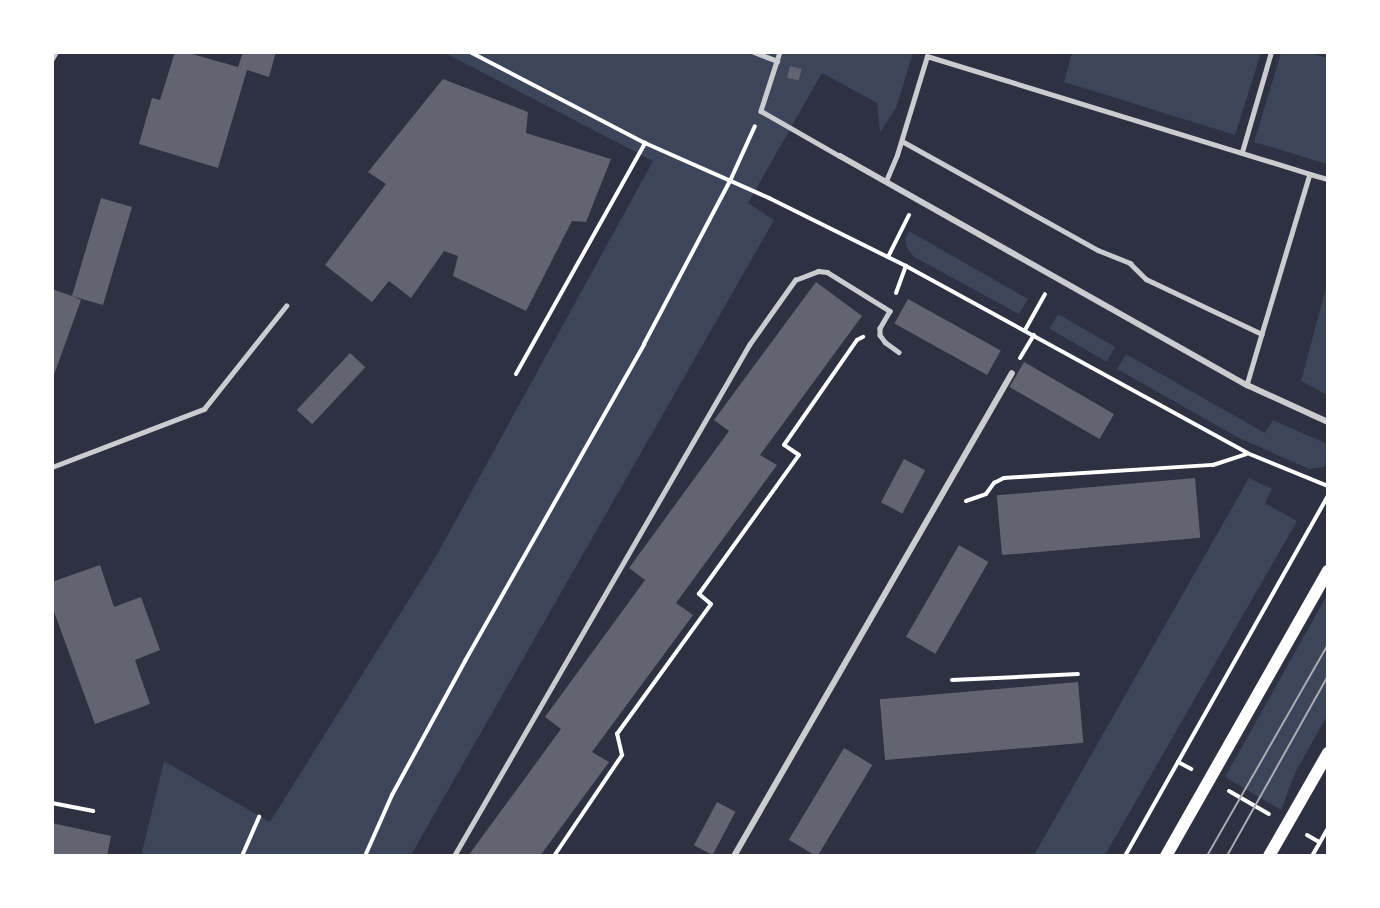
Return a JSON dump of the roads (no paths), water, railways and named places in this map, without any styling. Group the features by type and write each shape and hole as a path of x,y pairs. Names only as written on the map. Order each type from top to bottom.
{"main road":[{"path":"1166,855 1328,571"},
{"path":"1269,855 1328,753"}],"street":[{"path":"52,59 56,52"},
{"path":"840,156 1247,385 1328,422"},
{"path":"734,855 1012,373"}],"lane":[{"path":"754,52 777,61"},
{"path":"780,52 761,111 840,156"},
{"path":"1242,153 1271,52"},
{"path":"886,181 902,141 927,54 1328,179"},
{"path":"902,141 1098,250 1130,263 1146,279 1262,334"},
{"path":"1247,385 1310,174"},
{"path":"454,855 743,355 783,294 795,280 819,271 827,272 890,311 880,328 885,342 899,352"},
{"path":"52,467 204,409 286,306"}],"tram line":[{"path":"1207,856 1328,645"},
{"path":"1227,856 1328,676"}]}
